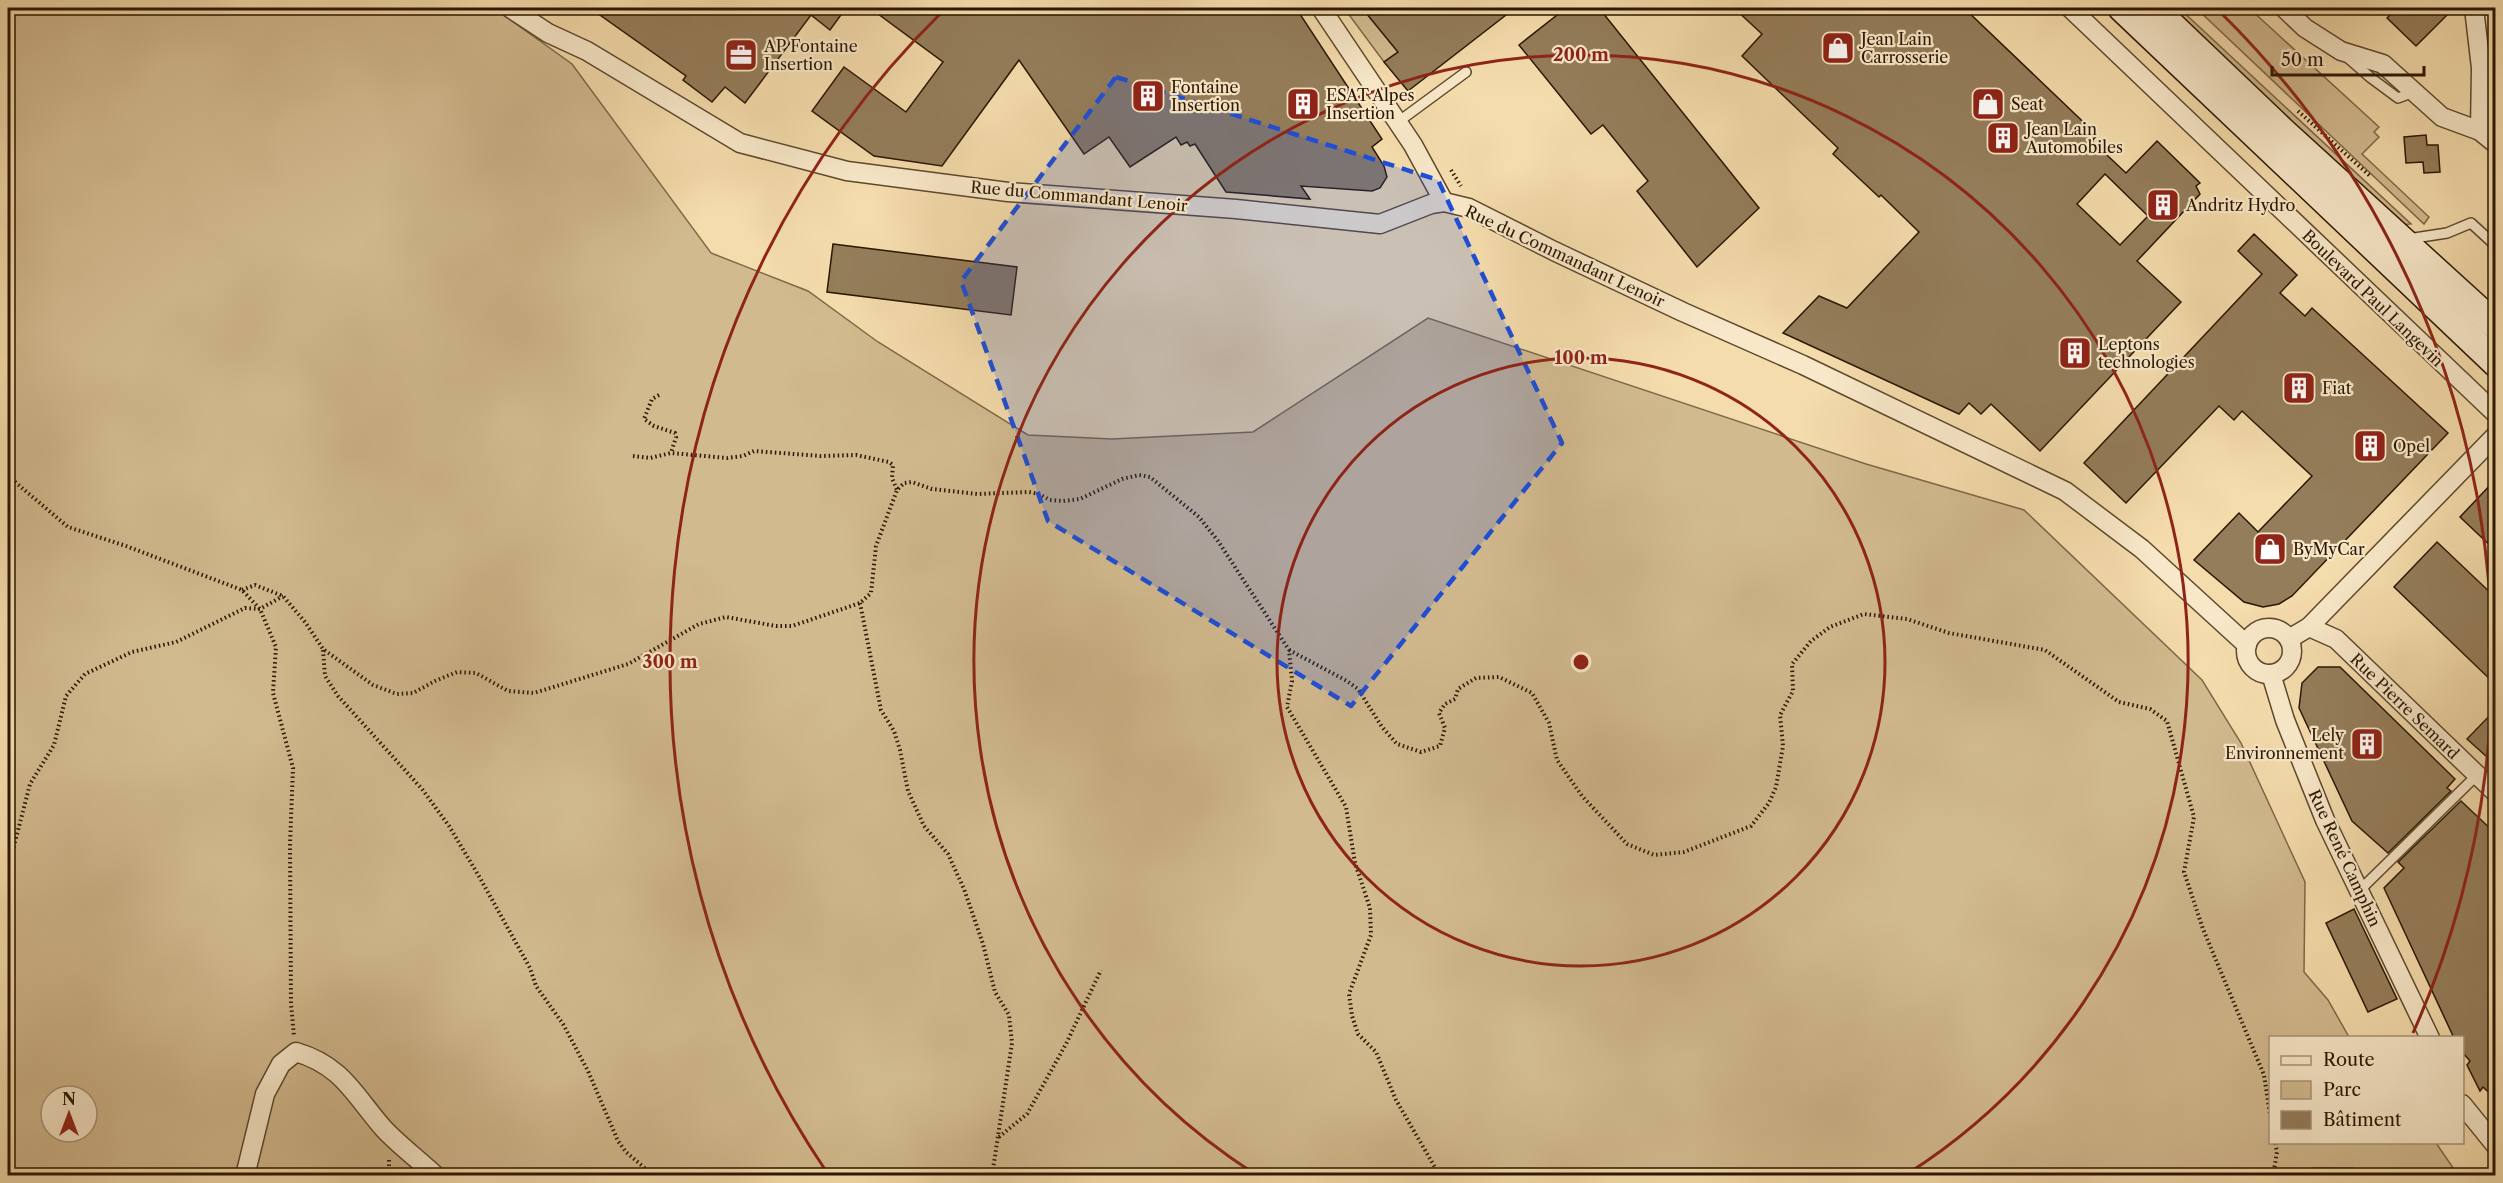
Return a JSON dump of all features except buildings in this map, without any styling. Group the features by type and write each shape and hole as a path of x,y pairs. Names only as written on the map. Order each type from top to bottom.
{"main road":[{"path":"2122,8 2496,363"},
{"path":"2153,8 2282,131 2496,326"}],"street":[{"name":"Rue du Commandant Lenoir","path":"510,8 548,33 588,51 740,143 847,171 1008,192 1236,209 1380,224 1418,208 1444,202 1469,208 1565,256 1803,365 2065,491 2142,549 2247,645"},
{"path":"1321,8 1413,145 1444,202"},
{"name":"Boulevard Paul Langevin","path":"2070,8 2496,414"},
{"path":"2284,8 2305,28 2341,51 2383,64 2442,117 2480,131 2496,144"},
{"path":"2475,8 2481,68 2480,131"},
{"path":"2289,639 2309,627 2496,435"},
{"name":"Rue Pierre Semard","path":"2309,627 2336,639 2496,792"},
{"path":"2269,628 2282,632 2289,639 2292,645 2290,659 2280,671 2271,674 2260,672 2247,658 2247,645 2256,632 2269,628"},
{"name":"Rue René Camphin","path":"2271,674 2285,720 2325,820 2429,1036"},
{"path":"245,1176 265,1094 281,1064 296,1052 313,1057 341,1075 385,1130 435,1176"},
{"path":"2464,1105 2496,1146"}],"lane":[{"path":"1398,122 1466,72"},
{"path":"2402,240 2447,233 2471,223 2496,246"},
{"path":"2359,891 2477,775"}],"path":[{"path":"659,395 652,399 644,419 654,426 675,433 671,453"},
{"path":"633,456 650,458 671,453 727,458 742,456 754,451 821,456 867,456 893,465 892,478 897,490"},
{"path":"242,590 255,585 283,596 323,649 374,685 397,694 413,693 457,672 476,673 508,691 534,693 628,664 699,624 726,617 776,626 792,626 860,603 871,593 876,546 897,490 904,483 912,482 932,489 977,494 1029,492 1050,500 1063,501 1080,499 1122,479 1139,475 1150,477 1199,517 1212,533 1289,650 1292,681 1287,707 1346,807 1355,863 1370,908 1371,934 1349,994 1352,1016 1358,1034 1376,1052 1396,1100 1440,1176"},
{"path":"8,476 68,527 126,546 242,590 260,609 276,647 273,693 293,768 290,844 291,1004 296,1052"},
{"path":"8,869 30,784 54,745 66,696 85,674 132,652 176,642 245,608 260,609 283,596"},
{"path":"860,603 881,710 894,731 908,792 924,826 948,854 964,889 983,944 995,992 1009,1015 1012,1043 992,1176"},
{"path":"1289,650 1358,689 1382,727 1397,744 1421,752 1440,746 1445,728 1439,713 1445,704 1455,699 1458,689 1476,678 1499,677 1532,693 1549,723 1557,760 1582,796 1627,844 1654,855 1684,852 1751,826 1769,803 1776,787 1783,746 1780,715 1793,691 1792,664 1811,641 1830,627 1864,614 1907,619 1949,633 2045,650 2119,702 2150,708 2168,721 2194,818 2184,872 2203,929 2264,1075 2269,1103"},
{"path":"323,649 325,676 338,696 422,789 449,826 530,968 536,986 563,1024 588,1071 618,1141 626,1152 654,1176"},
{"path":"999,1138 1027,1114 1066,1044 1101,970"},
{"path":"2273,1176 2276,1144"}],"highlighted area":[{"path":"1116,77 1438,180 1562,443 1351,706 1048,521 961,281"}],"green space":[{"path":"8,8 494,8 572,64 711,253 808,291 878,342 1028,435 1112,439 1253,432 1428,318 1866,464 2024,510 2202,680 2241,743 2305,882 2304,972 2328,1000 2348,1036 2269,1036 2269,1144 2437,1144 2458,1175 2362,1175 2353,1168 2313,1168 2304,1176 8,1175"},
{"path":"1344,8 1362,8 1398,52 1384,62"},
{"path":"2162,8 2179,8 2411,224 2398,225"},
{"path":"2196,8 2249,8 2379,127 2374,132 2379,137 2362,154 2429,217 2424,224"}],"place":[{"name":"Jean Lain Carrosserie","path":"1838,48"},
{"name":"AP Fontaine Insertion","path":"741,55"},
{"name":"Fontaine Insertion","path":"1148,96"},
{"name":"ESAT Alpes Insertion","path":"1303,104"},
{"name":"Seat","path":"1988,104"},
{"name":"Jean Lain Automobiles","path":"2003,138"},
{"name":"Andritz Hydro","path":"2163,205"},
{"name":"Leptons technologies","path":"2075,353"},
{"name":"Fiat","path":"2299,388"},
{"name":"Opel","path":"2370,446"},
{"name":"ByMyCar","path":"2270,549"},
{"name":"Lely Environnement","path":"2367,744"}]}
